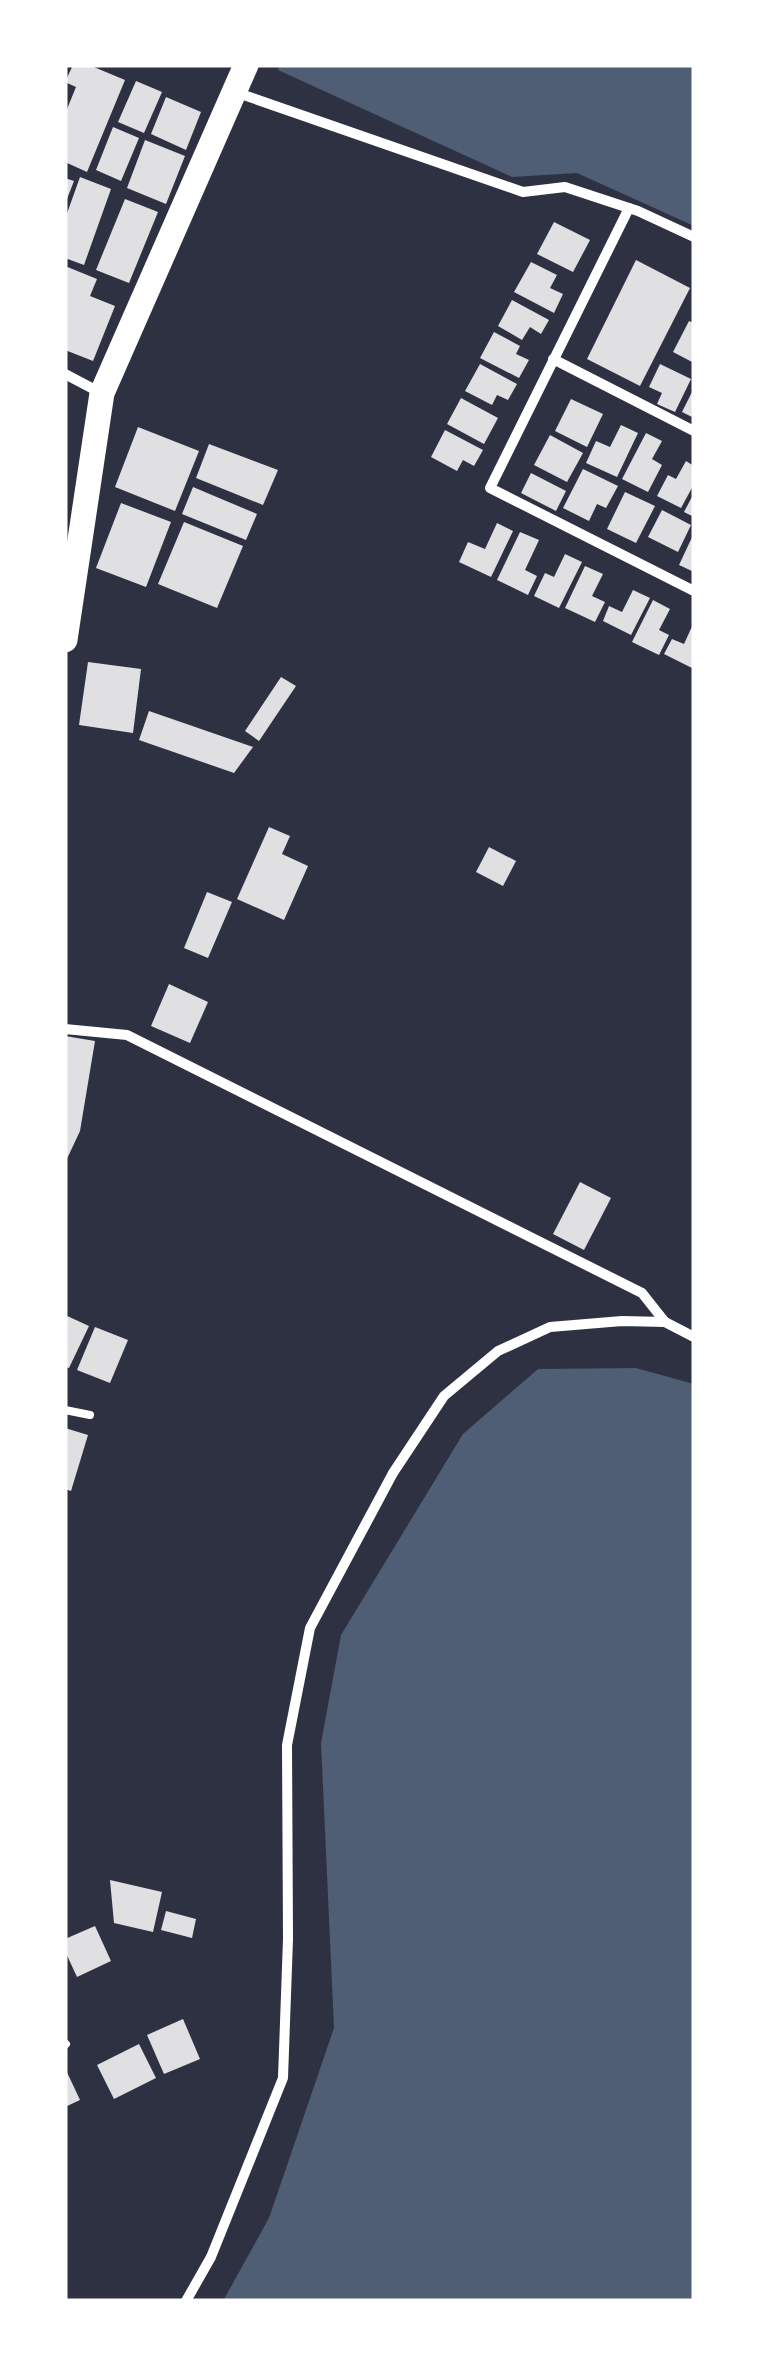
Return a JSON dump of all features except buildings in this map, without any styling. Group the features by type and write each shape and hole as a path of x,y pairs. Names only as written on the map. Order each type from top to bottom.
{"main road":[{"path":"65,640 102,393 246,65"}],"street":[{"path":"234,92 523,192 565,187 629,208 694,238"},
{"path":"629,208 490,488 694,592"},
{"path":"553,359 694,431"},
{"path":"65,374 102,393"},
{"path":"65,1029 127,1035 642,1293 665,1322 694,1337"},
{"path":"186,2301 211,2258 284,2078 288,1939 286,1745 310,1628 393,1474 444,1396 498,1350 550,1327 665,1322"}],"lane":[{"path":"65,1410 90,1415"}],"water":[{"path":"280,65 694,65 694,226 577,173 512,177 278,70"},
{"path":"636,1368 694,1384 694,2301 223,2301 269,2218 334,2028 321,1743 341,1635 463,1434 538,1369"}]}
